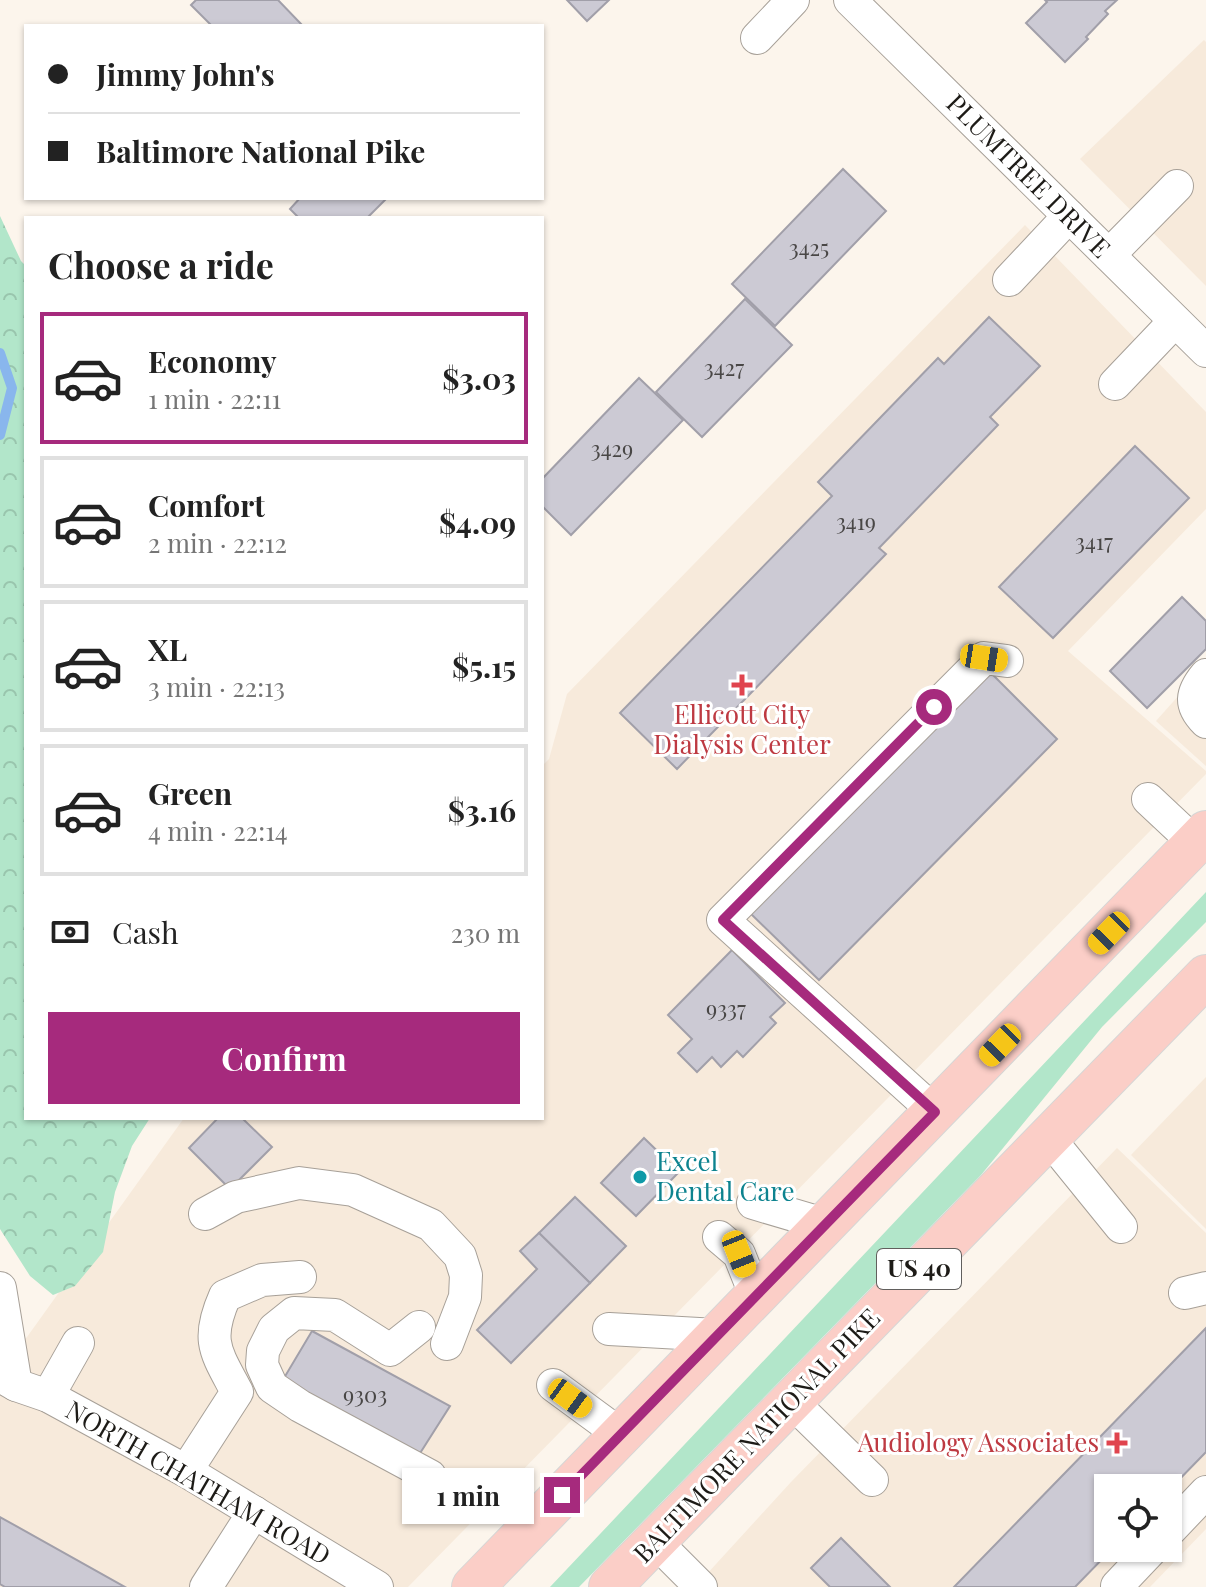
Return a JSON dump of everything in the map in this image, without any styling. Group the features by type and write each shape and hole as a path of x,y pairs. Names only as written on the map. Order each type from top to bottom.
{"main road":[{"path":"473,1587 1201,838"},
{"name":"BALTIMORE NATIONAL PIKE","path":"610,1587 1206,976"}],"street":[{"path":"757,38 793,0"},
{"name":"PLUMTREE DRIVE","path":"850,0 1206,351"},
{"path":"1109,255 1177,186"},
{"path":"1009,280 1069,216"},
{"path":"1115,384 1175,321"},
{"path":"935,1112 723,920 984,658 1007,661"},
{"path":"1206,675 1193,698 1196,712 1206,722"},
{"path":"1148,799 1201,838"},
{"path":"1048,1137 1121,1227"},
{"path":"205,1214 236,1197 299,1183 353,1190 431,1225 460,1256 466,1275 465,1297 447,1344"},
{"path":"753,1203 824,1224"},
{"path":"719,1237 739,1254 755,1294"},
{"path":"186,1471 237,1392 214,1348 215,1319 225,1296 262,1280 300,1277"},
{"name":"NORTH CHATHAM ROAD","path":"0,1288 8,1380 48,1396 186,1471 377,1587"},
{"path":"419,1327 390,1350 335,1315 294,1313 274,1329 263,1351 262,1365 272,1387 300,1406 430,1476"},
{"path":"609,1329 717,1335"},
{"path":"48,1396 78,1343"},
{"path":"553,1385 621,1435"},
{"path":"791,1401 872,1480"},
{"path":"1182,1517 1206,1492"},
{"path":"206,1587 254,1512"},
{"path":"655,1541 701,1587"},
{"path":"1117,1586 1140,1562"}],"shaded area":[{"path":"1204,40 1206,42 1206,286 1080,159"},
{"path":"1025,225 1206,412 1206,509 1068,651 1206,774 408,1587 0,1587 0,1362 27,1337 183,1120 544,1120 544,764 549,759 567,694"},
{"path":"1206,665 1206,766 1156,721"},
{"path":"1206,1077 1206,1229 1131,1155"},
{"path":"1117,1148 1206,1233 1206,1529 1182,1554 1182,1474 1094,1474 1094,1562 1174,1562 1150,1587 695,1587 791,1482"}],"green space":[{"path":"0,216 24,264 24,1120 149,1120 132,1146 115,1192 103,1252 75,1286 53,1295 30,1276 0,1229"},
{"path":"1206,892 1206,922 1102,1027 981,1175 579,1587 550,1587"}],"building":[{"path":"196,0 278,0 301,24 210,24 191,5"},
{"path":"567,0 609,0 587,21"},
{"path":"1045,0 1117,0 1105,11 1108,14 1086,37 1088,39 1065,62 1026,23 1047,2"},
{"path":"843,169 886,211 775,326 732,284"},
{"path":"298,200 385,200 369,216 297,216 290,209"},
{"path":"745,299 792,345 702,437 656,392"},
{"path":"989,317 1040,366 990,417 998,425 879,548 886,554 677,769 620,713 832,496 818,482 938,358 944,364"},
{"path":"639,378 683,420 571,535 544,508 544,477"},
{"path":"1135,446 1189,498 1053,638 999,587"},
{"path":"1182,597 1206,621 1206,649 1147,708 1110,671"},
{"path":"991,673 1057,739 819,980 748,911"},
{"path":"732,950 785,1003 770,1017 776,1023 743,1057 737,1051 721,1067 712,1057 697,1072 678,1053 692,1039 668,1015"},
{"path":"216,1120 244,1120 272,1147 230,1189 189,1148"},
{"name":"Excel Dental Care","path":"644,1138 679,1172 636,1216 601,1183"},
{"path":"575,1197 626,1246 590,1283 539,1233"},
{"path":"539,1233 590,1283 511,1363 477,1330 537,1269 520,1251"},
{"path":"1206,1328 1206,1452 1182,1477 1182,1474 1094,1474 1094,1562 1099,1562 1075,1587 954,1587"},
{"path":"312,1331 450,1406 417,1458 281,1383"},
{"path":"0,1517 125,1587 5,1587 0,1584"},
{"path":"841,1538 890,1587 830,1587 811,1568"}],"waterway":[{"path":"0,353 12,388 0,435"}],"place":[{"name":"Ellicott City Dialysis Center","path":"742,685"},
{"name":"Excel Dental Care","path":"640,1177"},
{"name":"Audiology Associates","path":"1117,1443"}],"route":[{"path":"562,1495 935,1112 723,920 934,707"}]}
